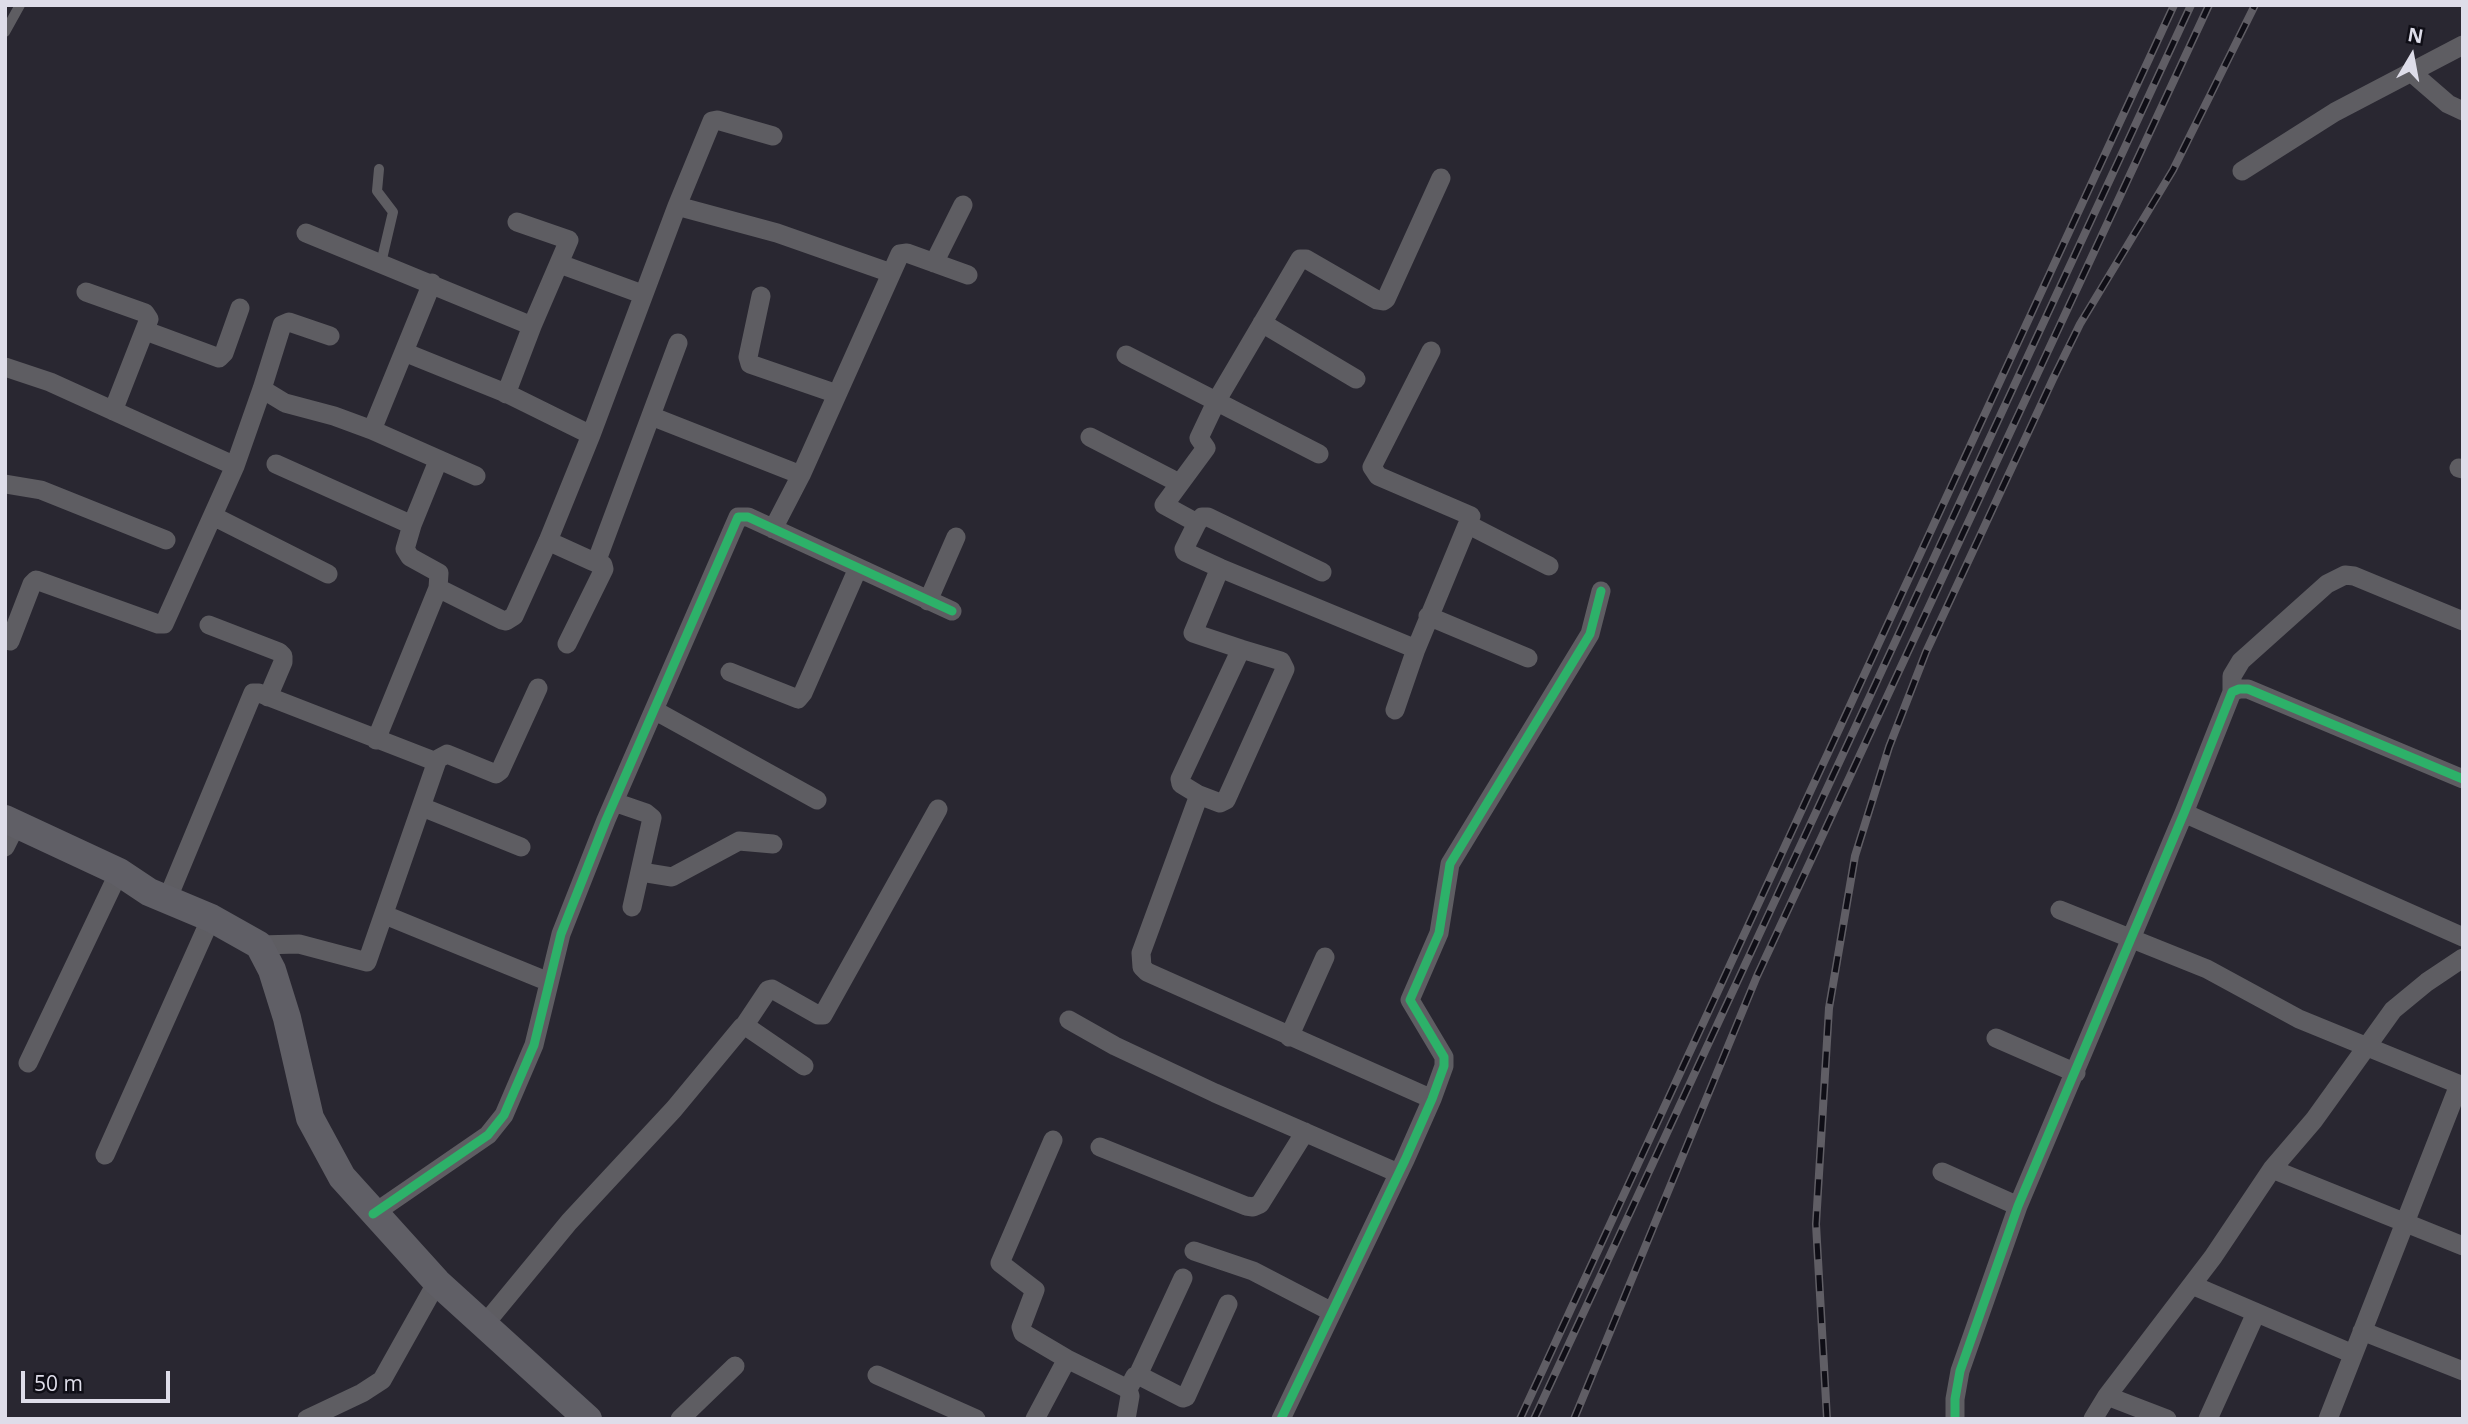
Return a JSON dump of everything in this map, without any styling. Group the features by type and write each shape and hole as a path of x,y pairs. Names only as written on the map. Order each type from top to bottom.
{"street":[{"path":"2242,172 2329,116 2463,45"},
{"path":"2411,72 2448,104 2463,111"},
{"path":"438,588 502,620 511,619 548,541 591,435 642,294 712,121 717,120 773,136"},
{"path":"1197,523 1164,505 1205,450 1206,447 1199,438 1217,400 1300,259 1306,259 1380,301 1386,299 1441,178"},
{"path":"677,205 777,233 891,273"},
{"path":"934,263 963,205"},
{"path":"506,394 569,240 517,222"},
{"path":"306,233 532,326"},
{"path":"773,529 801,475 902,253 968,275"},
{"path":"560,264 642,294"},
{"path":"372,430 432,283"},
{"path":"86,292 145,313 149,319 113,411"},
{"path":"761,296 748,358 750,364 837,394"},
{"path":"146,331 219,358 224,353 240,308"},
{"path":"10,640 36,580 164,624 235,466 282,325 289,322 330,336"},
{"path":"1262,323 1356,379"},
{"path":"594,562 678,344"},
{"path":"1395,710 1428,616 1471,520 1468,513 1378,476 1372,467 1431,351"},
{"path":"404,352 506,394 591,435"},
{"path":"1126,355 1319,454"},
{"path":"5,367 40,378 235,466"},
{"path":"262,389 285,403 334,416 372,430 476,476"},
{"path":"651,416 801,475"},
{"path":"1090,437 1179,483"},
{"path":"376,740 438,588 439,573 406,553 405,543 438,461"},
{"path":"276,464 412,525"},
{"path":"5,484 33,487 166,540"},
{"path":"213,516 328,574"},
{"path":"373,1214 488,1135 504,1115 534,1045 561,934 614,802 738,517 748,517 952,611"},
{"path":"1322,572 1209,517 1202,517 1197,523 1184,550 1220,568 1416,649"},
{"path":"1469,525 1549,566"},
{"path":"929,601 956,537"},
{"path":"548,541 603,565 604,569 568,644"},
{"path":"730,672 798,699 858,568"},
{"path":"1220,568 1193,633 1282,661 1285,669 1226,800 1220,803 1199,795 1181,784 1180,779 1241,649"},
{"path":"1955,1419 1960,1371 2018,1206 2184,813 2232,692 2232,676 2241,661 2327,584 2345,575 2354,576 2463,621"},
{"path":"1281,1419 1433,1100 1444,1066 1444,1057 1410,1000 1439,933 1450,864 1590,634 1601,591"},
{"path":"1428,616 1528,658"},
{"path":"209,625 279,652 283,656 268,697"},
{"path":"9,830 119,872 149,892 211,918 259,945 299,944 367,962 437,761 447,754 498,774 538,688"},
{"path":"2232,692 2248,689 2463,779"},
{"path":"167,900 253,693 437,761"},
{"path":"654,710 817,800"},
{"path":"1199,795 1140,961 1147,972 1433,1100"},
{"path":"614,802 646,813 652,818 632,907"},
{"path":"422,807 522,847"},
{"path":"307,1419 362,1393 382,1380 458,1301 569,1222 674,1109 744,1026 768,990 772,989 818,1015 823,1015 938,809"},
{"path":"2184,813 2463,937"},
{"path":"641,872 672,877 732,843 746,840 773,844"},
{"path":"28,1063 119,872"},
{"path":"2060,910 2207,969 2285,1013 2365,1048 2461,1085 2328,1419"},
{"path":"385,915 549,982"},
{"path":"105,1155 211,918"},
{"path":"259,945 276,982 310,1118 342,1177 373,1214 458,1301 588,1419"},
{"path":"1289,1037 1325,957"},
{"path":"2093,1419 2107,1396 2192,1285 2272,1170 2314,1120 2393,1010 2463,958"},
{"path":"1069,1020 1115,1046 1398,1173"},
{"path":"744,1026 804,1066"},
{"path":"1996,1038 2076,1073"},
{"path":"1100,1147 1253,1207 1260,1204 1305,1132"},
{"path":"1053,1140 1000,1263 1035,1290 1021,1330 1067,1359 1182,1398 1186,1397 1228,1304"},
{"path":"2272,1170 2463,1246"},
{"path":"1942,1172 2018,1206"},
{"path":"1194,1251 1253,1271 1332,1312"},
{"path":"1126,1419 1133,1382 1183,1278"},
{"path":"2192,1285 2353,1354"},
{"path":"2208,1419 2256,1313"},
{"path":"2362,1331 2463,1371"},
{"path":"1035,1419 1067,1359"},
{"path":"680,1419 735,1366"},
{"path":"877,1375 965,1417"},
{"path":"2107,1396 2167,1419"}],"lane":[{"path":"5,32 20,5"},
{"path":"379,169 377,191 393,212 381,263"}],"railway":[{"path":"1520,1419 2174,5"},
{"path":"1534,1419 2191,5"},
{"path":"1574,1419 1757,976 2209,5"},
{"path":"1827,1419 1816,1224 1829,1008 1855,856 1889,747 1926,652 2053,379 2080,324 2173,170 2255,5"}],"cycle path":[{"path":"373,1214 488,1135 504,1115 534,1045 561,934 606,820 738,517 748,517 952,611"},
{"path":"1281,1419 1405,1160 1444,1066 1444,1057 1410,1000 1439,933 1450,864 1590,634 1601,591"},
{"path":"1955,1419 1960,1371 2018,1206 2184,813 2232,692 2248,689 2463,779"}]}
